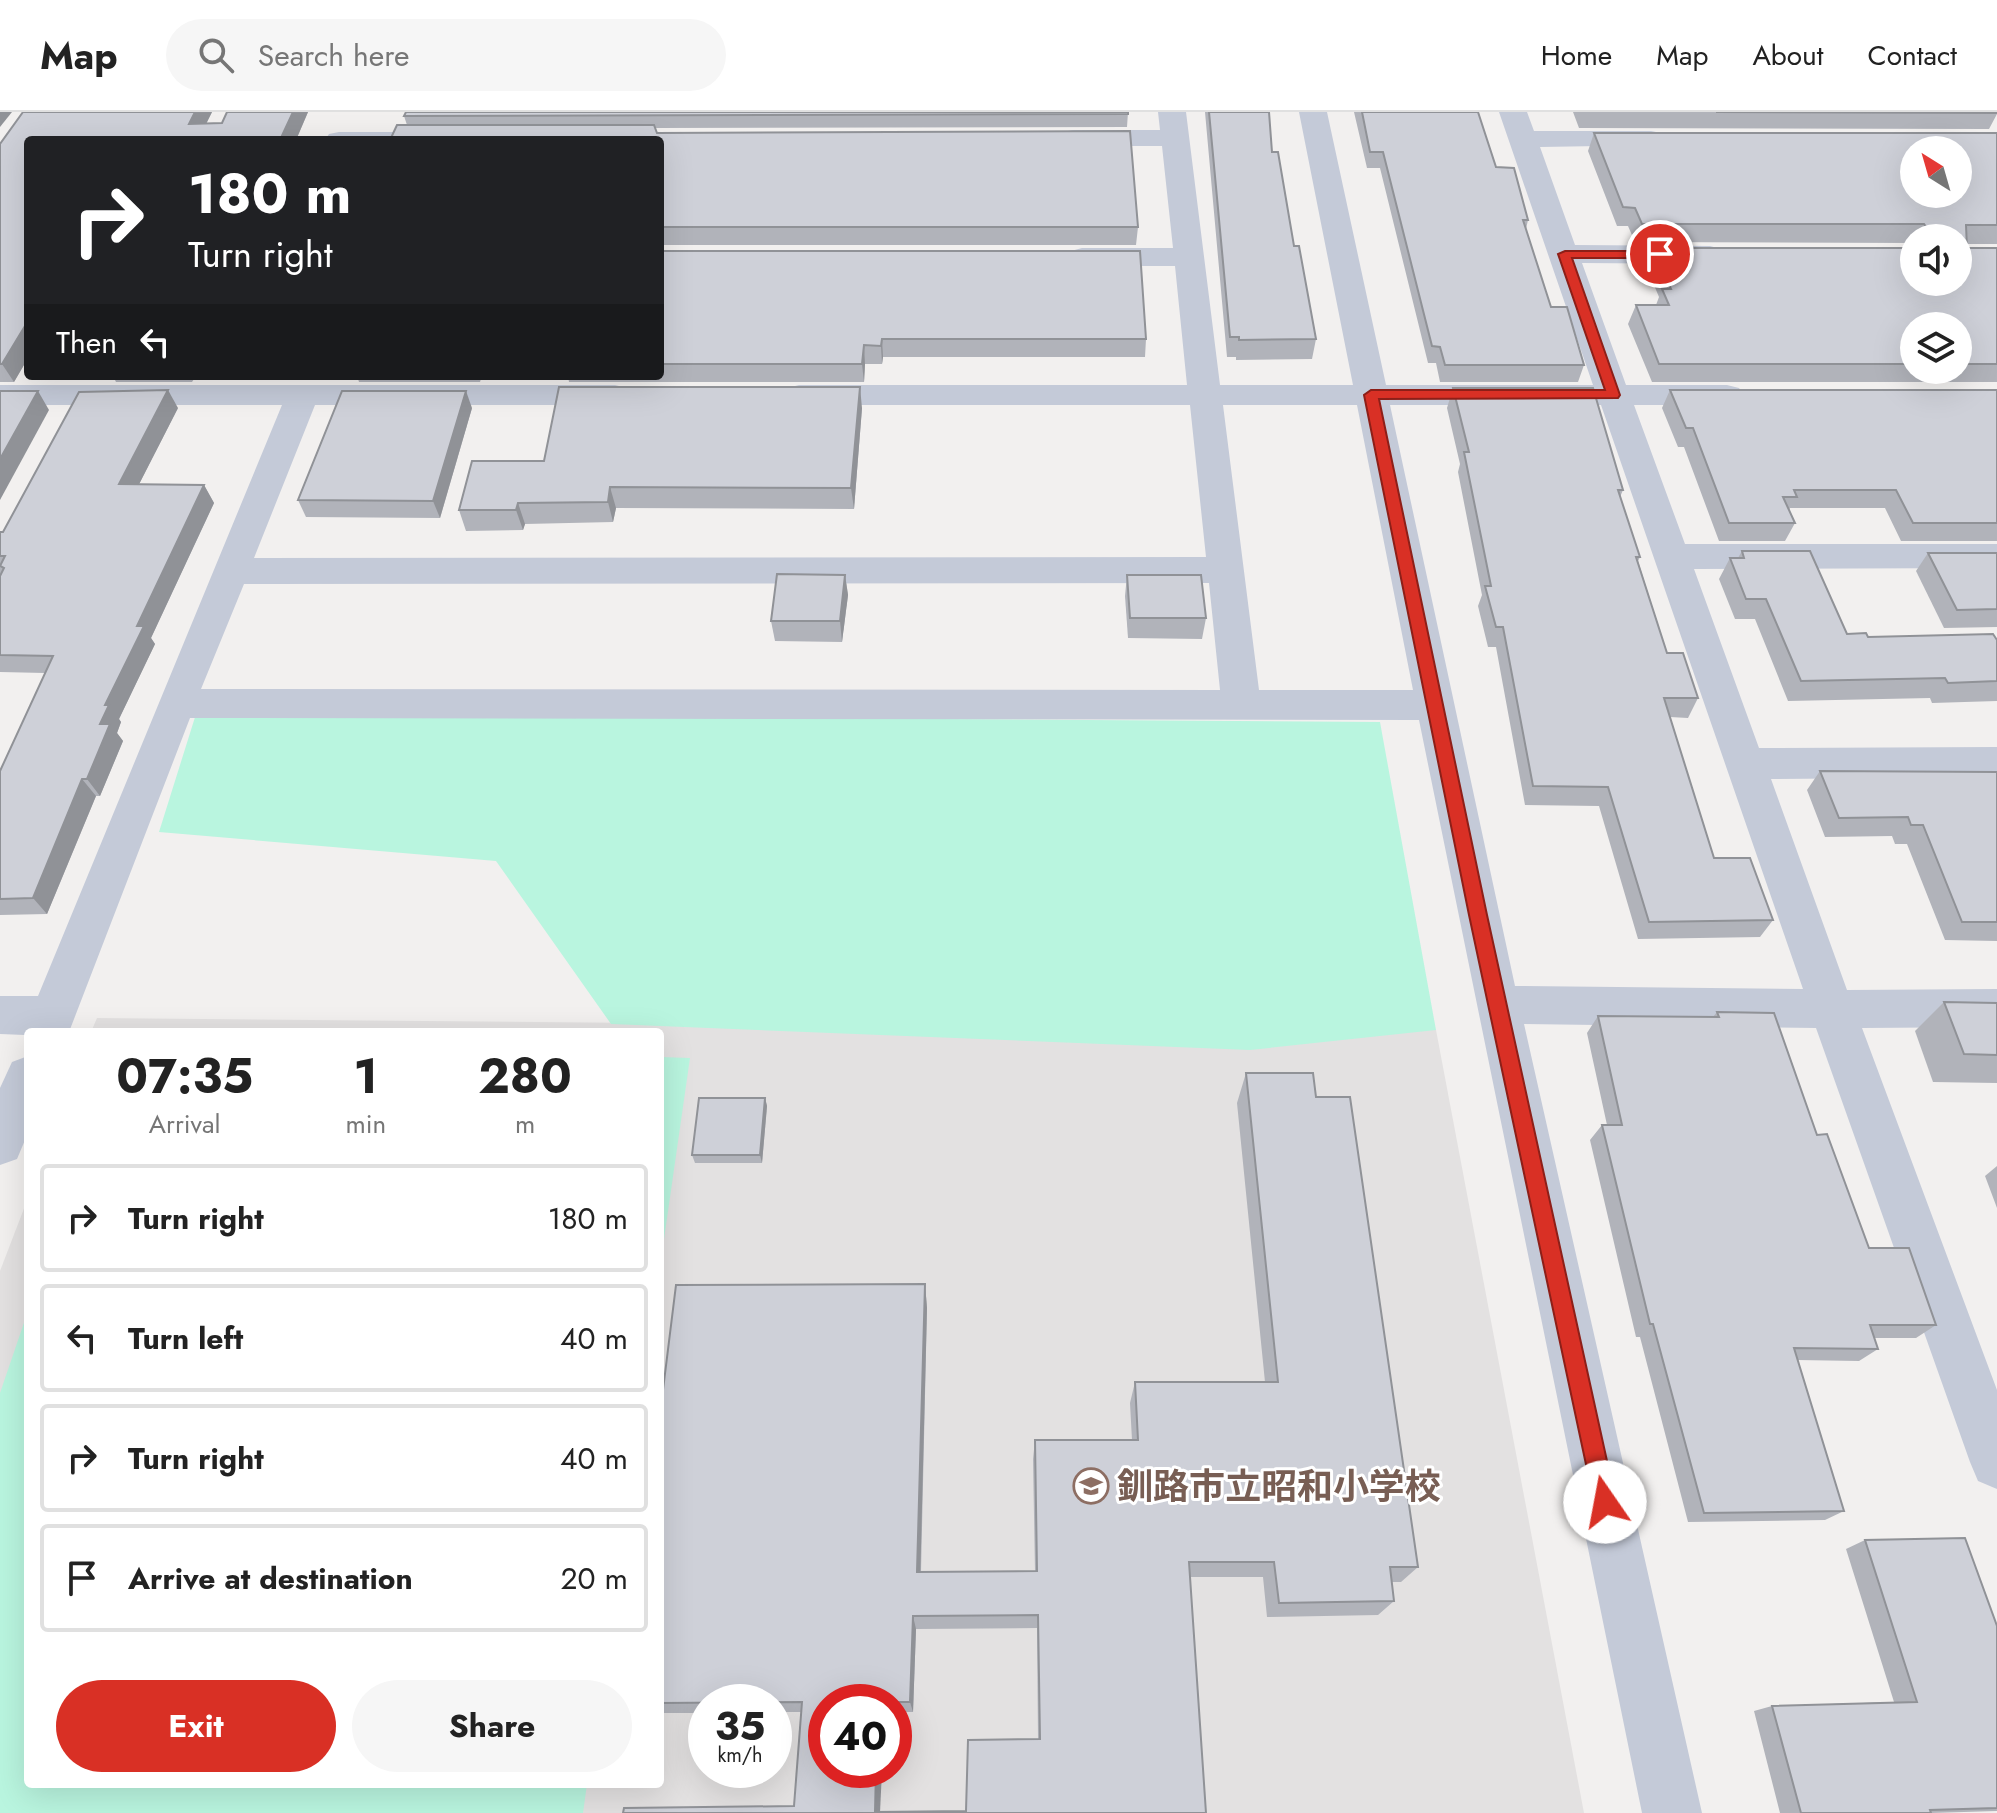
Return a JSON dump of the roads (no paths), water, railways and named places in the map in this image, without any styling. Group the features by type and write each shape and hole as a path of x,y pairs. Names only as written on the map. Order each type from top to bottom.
{"street":[{"path":"1313,112 1497,1005 1672,1813"},
{"path":"1048,138 1173,125 1191,257 1241,704"},
{"path":"1680,139 1518,125 1832,1009 1997,1462"},
{"path":"1565,254 1739,255"},
{"path":"1050,257 1191,257"},
{"path":"0,395 76,398 651,395"},
{"path":"0,1015 49,1024 176,703 303,395"},
{"path":"762,395 1757,395"},
{"path":"1673,557 1997,556"},
{"path":"230,571 1225,570"},
{"path":"176,703 1434,705"},
{"path":"1745,764 1997,762"},
{"path":"1497,1005 1997,1008"},
{"path":"0,1144 24,1086"}],"place":[{"name":"釧路市立昭和小学校","path":"1091,1486"}]}
